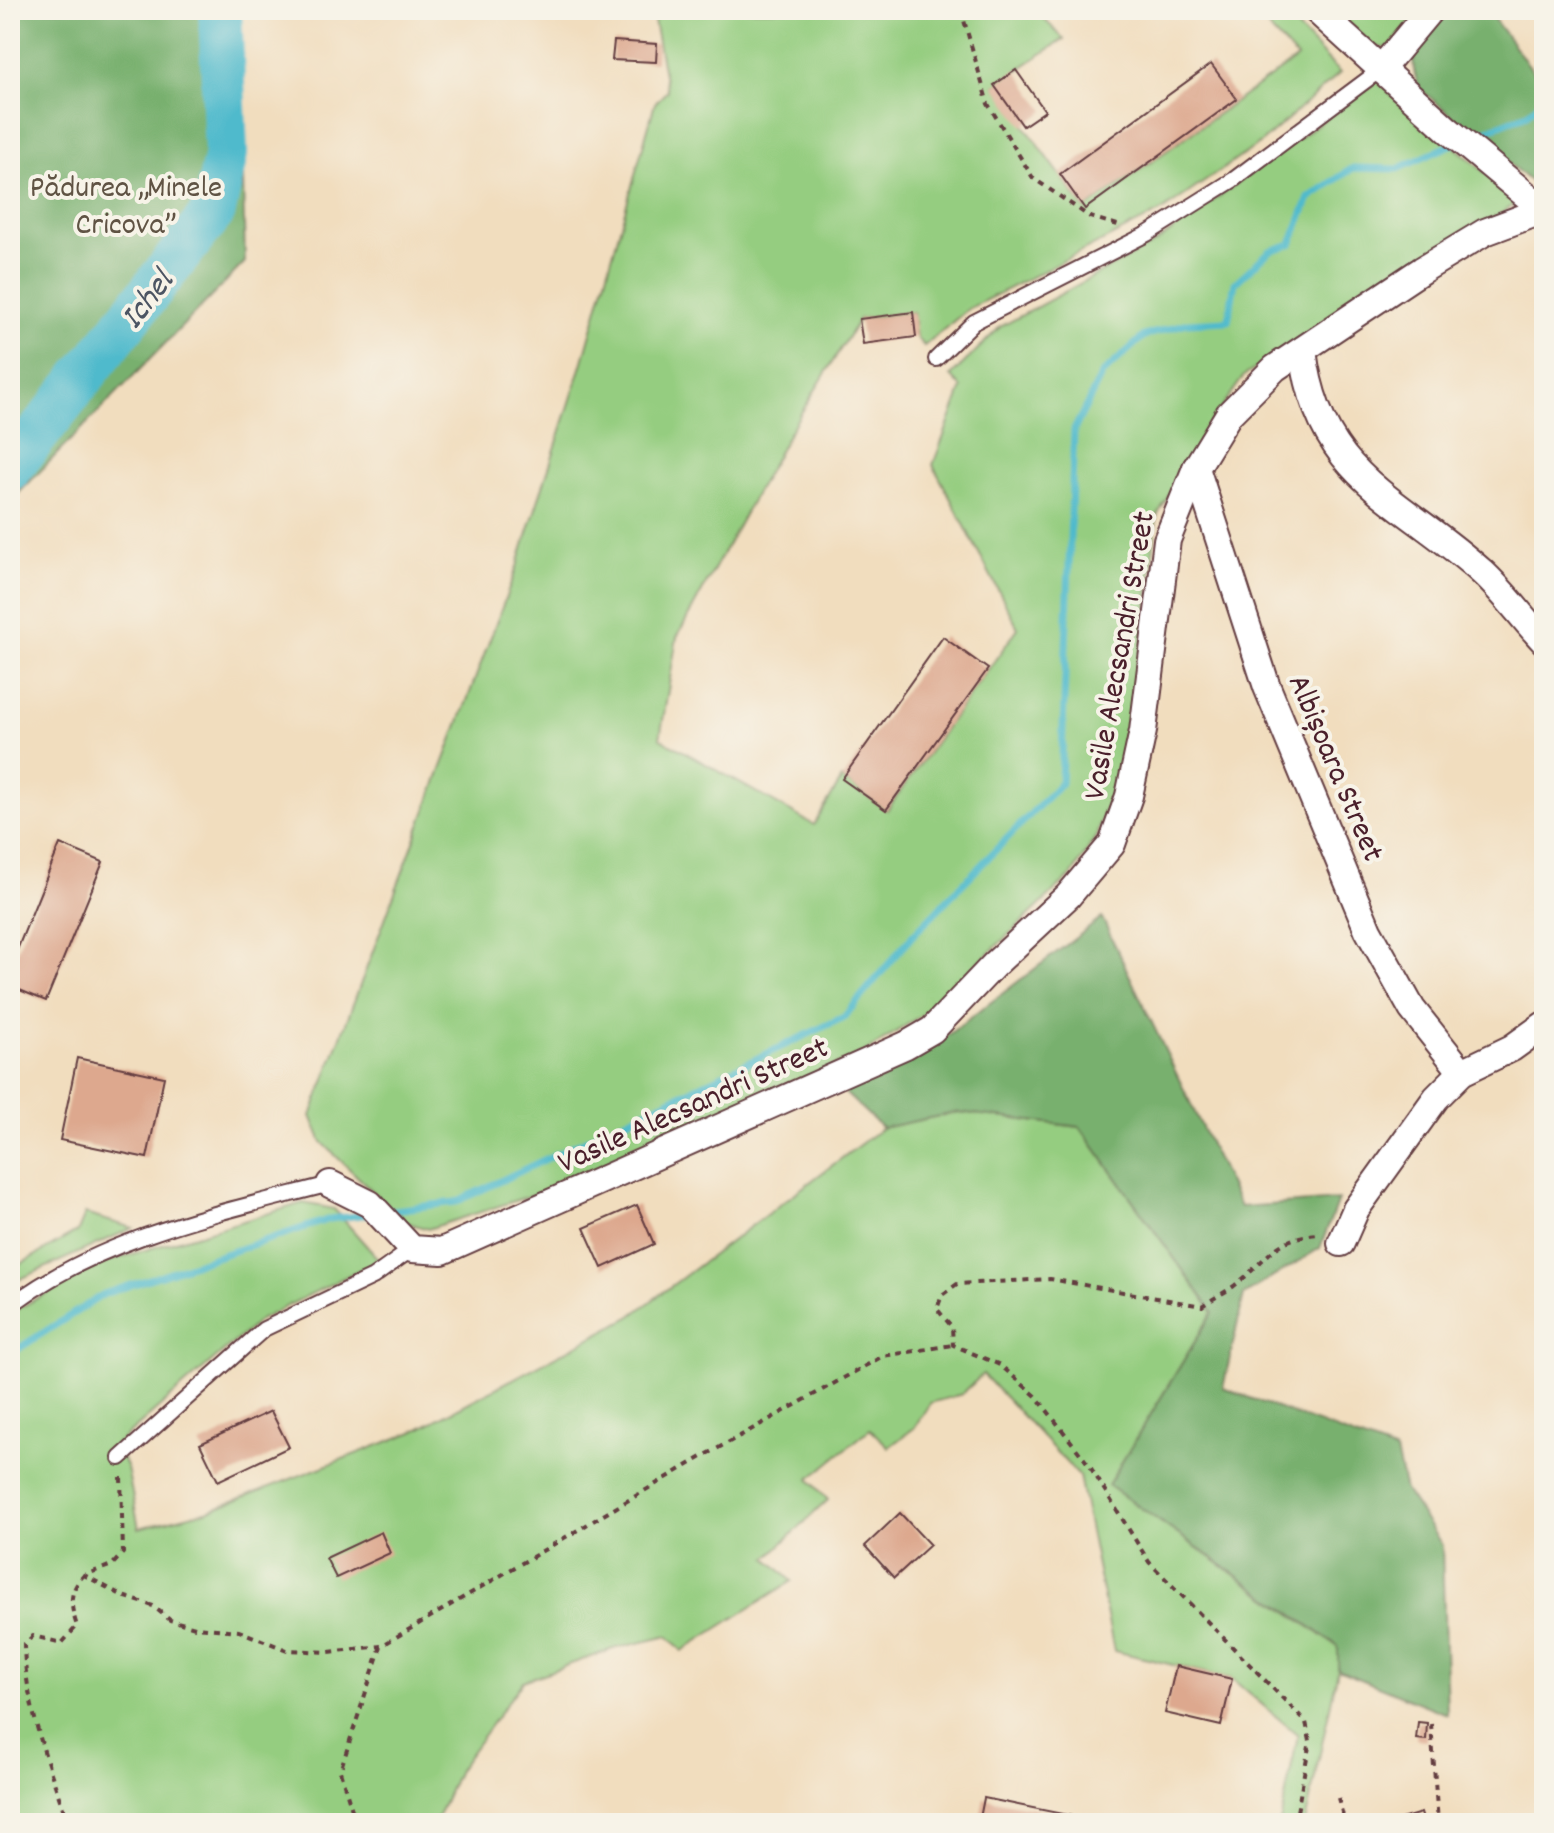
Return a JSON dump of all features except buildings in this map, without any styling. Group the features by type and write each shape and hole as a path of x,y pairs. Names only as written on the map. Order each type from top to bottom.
{"street":[{"name":"Vasile Alecsandri Street","path":"412,1249 442,1251 918,1040 1068,896 1112,844 1129,796 1143,731 1167,540 1196,468 1229,414 1249,392 1303,350 1485,232 1544,210 1447,129 1316,10"},
{"path":"1380,70 1430,10"},
{"path":"1303,350 1306,378 1319,418 1339,452 1386,500 1481,571 1544,641"},
{"name":"Albișoara Street","path":"1196,468 1267,687 1368,930 1412,1009 1462,1072"},
{"path":"1342,1238 1356,1209 1436,1098 1462,1072 1512,1048 1544,1025"},
{"path":"330,1184 370,1204 412,1249"}],"lane":[{"path":"936,359 974,322 1147,234 1233,180 1380,70"},
{"path":"10,1306 33,1288 130,1240 330,1184"},
{"path":"120,1458 264,1329 373,1277 412,1249"}],"path":[{"path":"961,10 988,104 1033,178 1090,217 1147,234"},
{"path":"953,1345 952,1327 937,1309 942,1295 957,1284 1050,1279 1202,1306 1236,1285 1266,1253 1305,1235 1342,1238"},
{"path":"84,1575 123,1596 153,1606 170,1620 195,1627 239,1631 287,1650 329,1652 381,1646 695,1461 883,1356 953,1345 1000,1365 1036,1396 1089,1465 1149,1562 1306,1722 1310,1741 1295,1823"},
{"path":"68,1823 48,1764 24,1664 24,1644 33,1636 62,1643 72,1636 77,1626 70,1604 73,1587 84,1575 112,1565 123,1553 125,1537 120,1458"},
{"path":"356,1823 340,1771 381,1646"},
{"path":"1431,1724 1438,1823"},
{"path":"1338,1798 1345,1823"}],"green space":[{"name":"Pădurea „Minele Cricova”","path":"10,10 239,10 245,262 10,502"},
{"path":"652,10 1035,10 1064,39 995,85 1085,209 1297,58 1263,22 1281,10 1340,73 1262,142 1162,211 968,309 924,346 916,337 913,312 859,319 790,431 677,637 660,738 814,825 842,779 887,810 1018,628 933,465 962,388 951,376 1000,327 1157,242 1378,80 1519,202 1244,376 1206,429 1157,516 1144,634 1124,754 1096,836 1072,875 926,1012 864,1053 542,1192 428,1229 405,1222 338,1158 322,1142 311,1116 516,570 582,365 655,103 667,91"},
{"path":"1333,10 1420,10 1389,49 1372,46"},
{"path":"1438,10 1487,10 1537,76 1544,71 1544,165 1532,183 1420,89 1413,66 1416,48"},
{"path":"1102,918 1240,1207 1338,1200 1320,1248 1244,1295 1223,1388 1396,1452 1405,1490 1442,1545 1447,1714 1338,1670 1338,1646 1108,1485 1213,1312 1080,1127 958,1112 882,1128 844,1092 933,1046"},
{"path":"958,1112 1080,1127 1213,1312 1108,1485 1338,1647 1338,1670 1305,1823 1280,1823 1298,1735 1232,1679 1114,1651 1079,1476 983,1374 962,1394 930,1403 914,1428 889,1447 870,1429 809,1479 828,1500 767,1558 792,1581 682,1651 668,1636 613,1649 523,1681 458,1770 435,1823 10,1823 10,1317 21,1307 102,1263 303,1203 334,1209 379,1260 261,1319 116,1445 127,1468 139,1528 210,1510 413,1432 630,1317 882,1128"},
{"path":"85,1214 133,1228 18,1280 10,1288 10,1270 78,1231"}],"waterway":[{"name":"Ichel","path":"10,469 214,211 226,153 220,10"},
{"path":"1468,138 1527,114 1544,99"},
{"path":"387,1211 456,1202 844,1017 913,935 1061,783 1074,430 1102,374 1144,336 1187,323 1228,321 1235,283 1270,251 1291,244 1309,198 1353,168 1398,169 1453,144"},
{"path":"10,1354 104,1294 330,1219 370,1214"}]}
